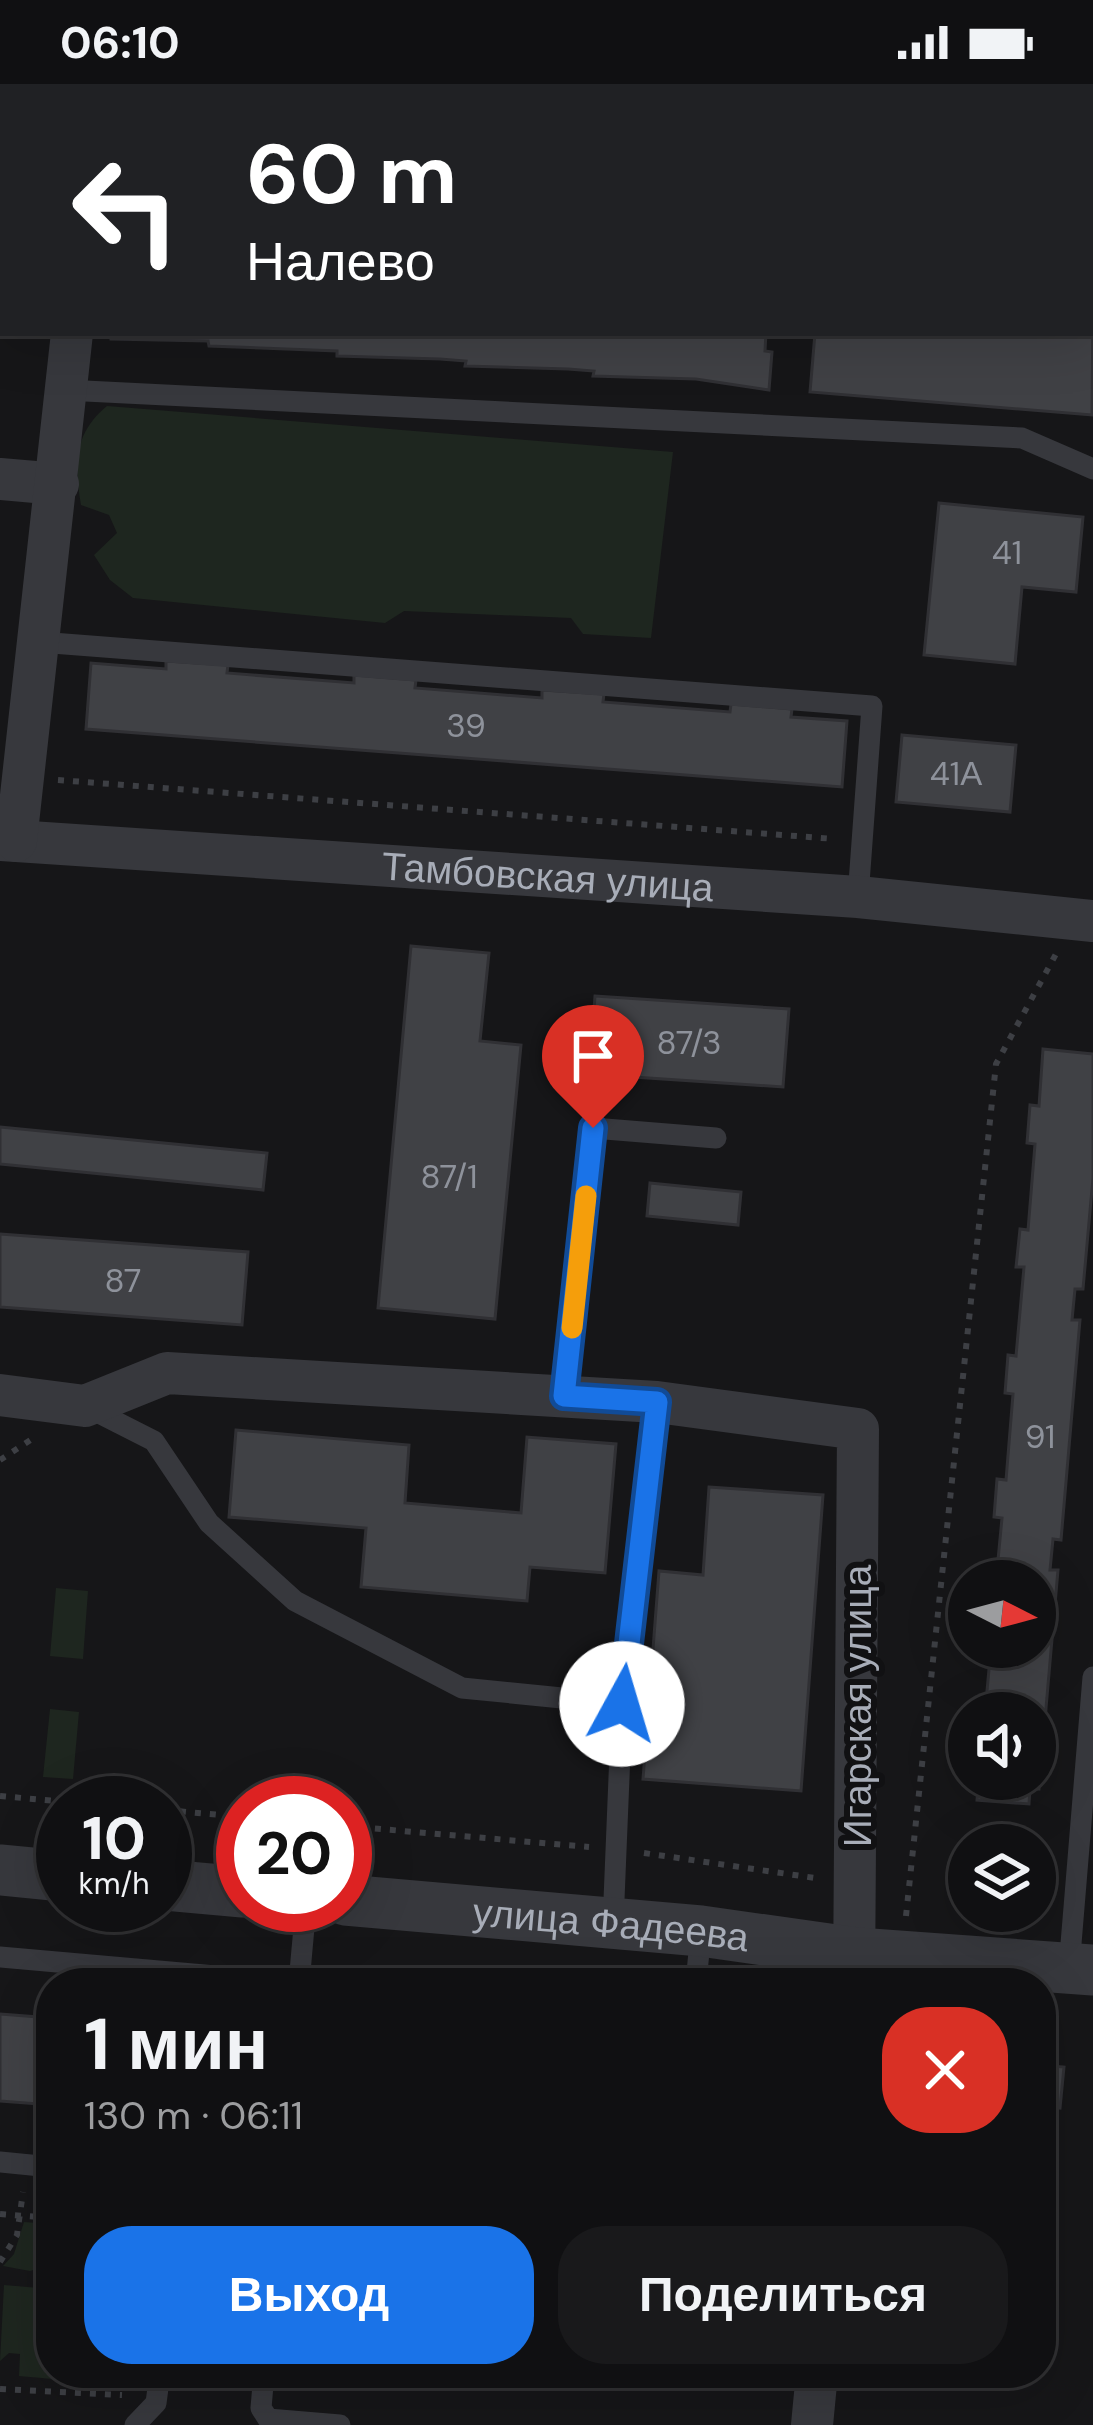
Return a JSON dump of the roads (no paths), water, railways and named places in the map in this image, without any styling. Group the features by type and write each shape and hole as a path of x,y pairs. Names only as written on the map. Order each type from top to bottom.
{"street":[{"path":"8,841 23,778 72,336"},
{"path":"0,479 58,484"},
{"name":"Тамбовская улица","path":"8,841 857,897 1084,920"},
{"path":"0,1395 85,1406 167,1373 657,1402"},
{"name":"Игарская улица","path":"657,1402 858,1429 871,1964"},
{"path":"0,1870 36,1873"},
{"name":"улица Фадеева","path":"372,1902 701,1931 871,1964 1011,1968"},
{"path":"812,2425 816,2388"}],"lane":[{"path":"65,389 1022,438 1093,469"},
{"path":"39,642 872,706 857,897"},
{"path":"564,1396 593,1128 716,1138"},
{"path":"613,1924 622,1704 657,1402"},
{"path":"85,1406 154,1441 208,1523 295,1601 462,1688 622,1704"},
{"path":"1081,1970 1093,1676"},
{"path":"697,1968 701,1931"},
{"path":"299,1968 303,1932"},
{"path":"0,1957 137,1968"},
{"path":"0,2162 36,2166"},
{"path":"135,2425 155,2403 158,2388"},
{"path":"263,2388 261,2408 268,2419 340,2425"}]}
